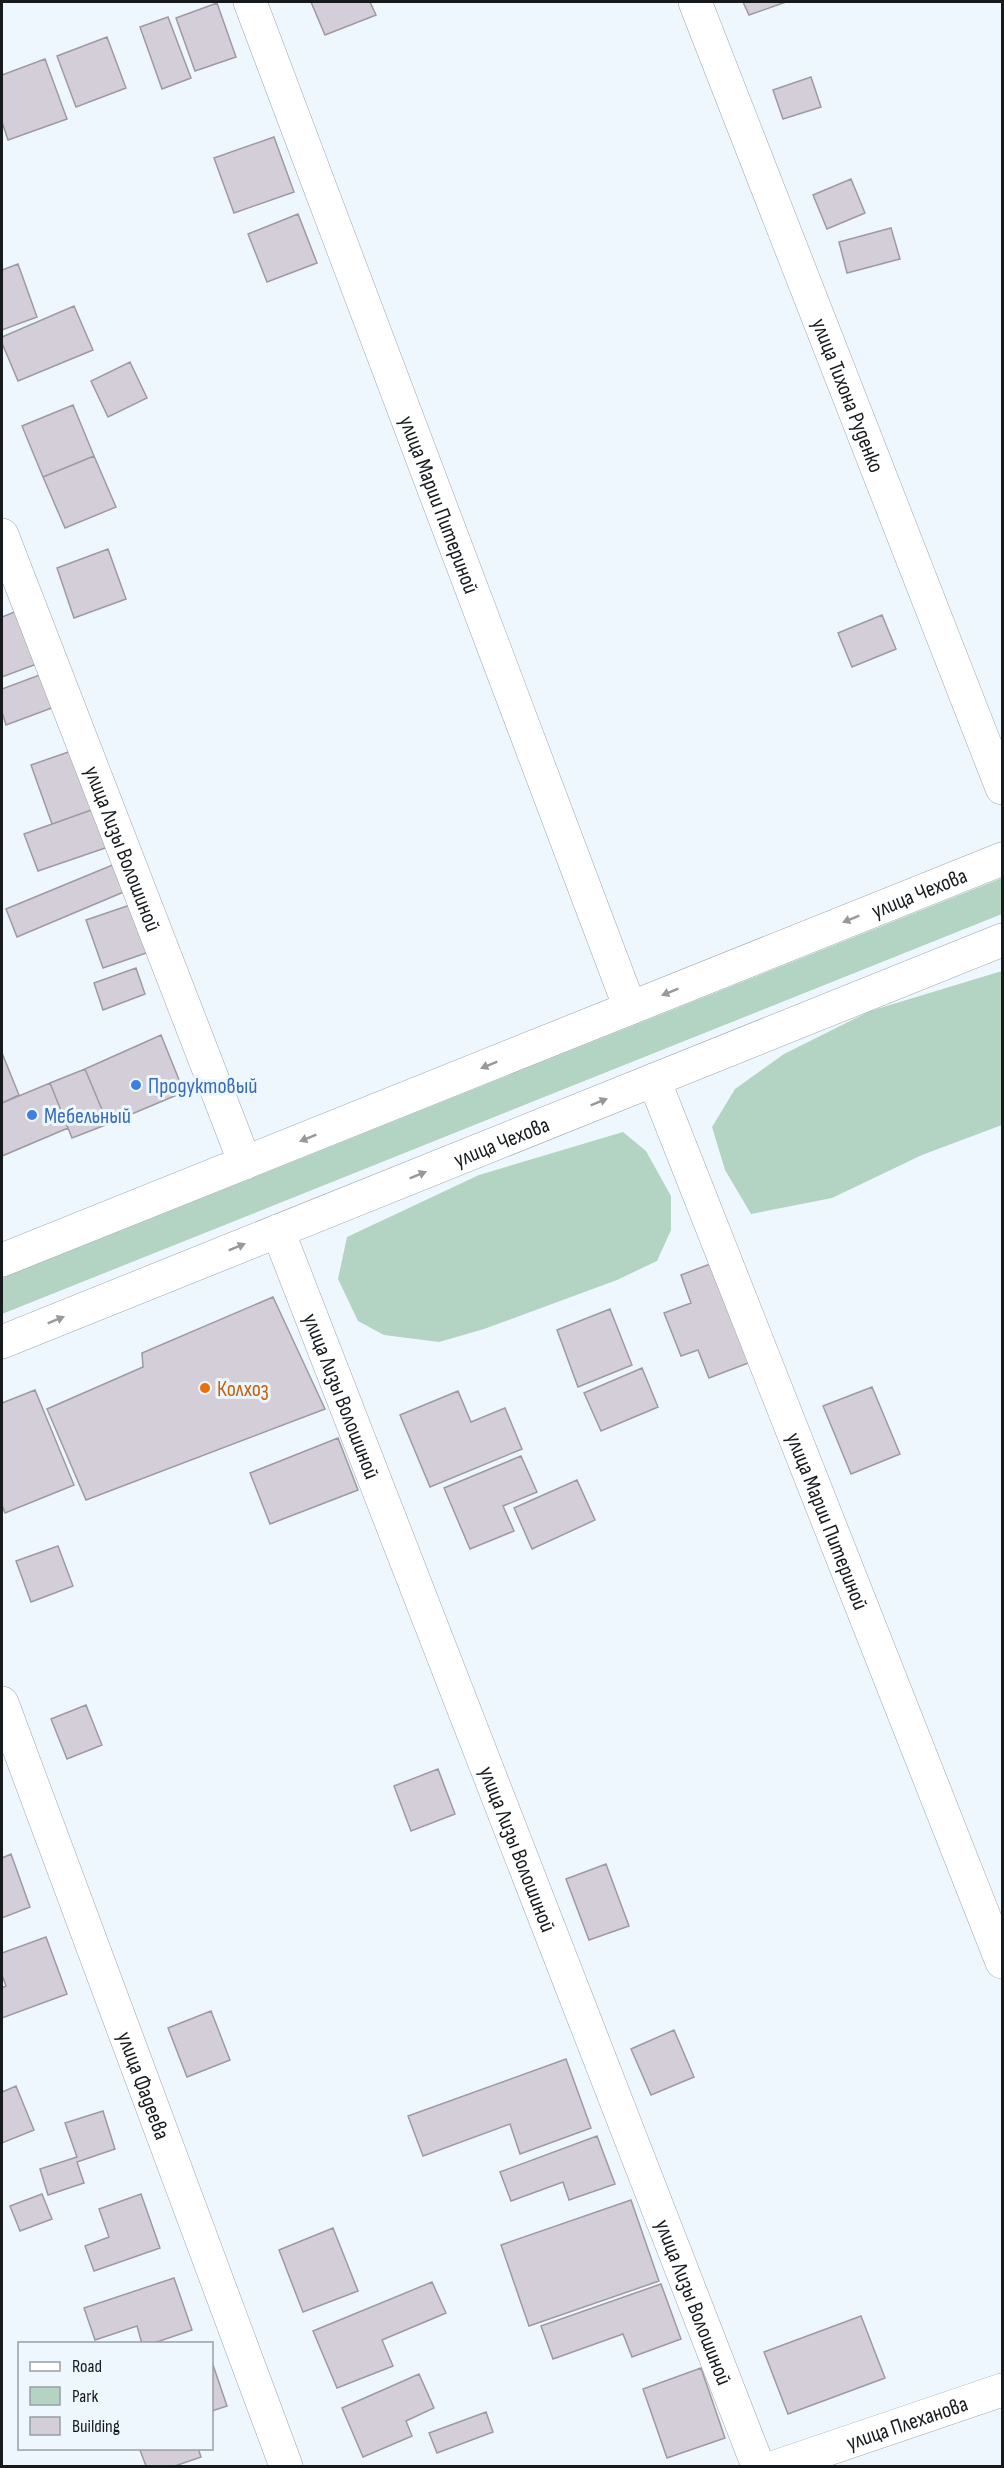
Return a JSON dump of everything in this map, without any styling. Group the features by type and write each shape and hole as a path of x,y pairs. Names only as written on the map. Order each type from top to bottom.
{"street":[{"name":"улица Марии Питериной","path":"250,2 630,1008"},
{"name":"улица Тихона Руденко","path":"695,2 1002,788"},
{"name":"улица Лизы Волошиной","path":"2,535 244,1163"},
{"name":"улица Чехова","path":"2,1260 1002,859"},
{"name":"улица Чехова","path":"2,1342 1002,940"},
{"name":"улица Марии Питериной","path":"654,1080 1002,1962"},
{"name":"улица Лизы Волошиной","path":"278,1231 758,2466"},
{"name":"улица Фадеева","path":"2,1703 286,2466"},
{"name":"улица Плеханова","path":"778,2466 1002,2390"}],"green space":[{"path":"1002,878 1002,914 2,1314 2,1278"},
{"path":"1002,971 1002,1125 922,1155 832,1198 751,1214 725,1170 712,1127 735,1089 784,1054 870,1011"},
{"path":"623,1132 646,1151 671,1196 671,1230 657,1261 617,1280 484,1329 439,1342 384,1335 358,1321 338,1279 347,1237 479,1175"}],"building":[{"path":"311,2 370,2 376,15 325,35"},
{"path":"743,2 786,2 749,15"},
{"path":"217,3 236,57 195,71 176,18"},
{"path":"168,17 191,78 162,89 140,27"},
{"path":"107,37 126,88 76,107 57,56"},
{"path":"45,59 67,119 8,140 2,122 2,75"},
{"path":"811,77 821,107 783,119 773,90"},
{"path":"274,137 294,192 234,213 214,158"},
{"path":"851,179 865,213 827,229 813,195"},
{"path":"298,214 317,263 267,282 248,234"},
{"path":"891,228 900,259 847,273 839,242"},
{"path":"18,264 37,317 2,330 2,270"},
{"path":"74,306 93,350 18,381 2,343 2,337"},
{"path":"130,362 147,398 108,417 91,381"},
{"path":"73,405 94,456 43,477 22,426"},
{"path":"94,456 116,507 65,528 43,477"},
{"path":"108,549 126,599 74,618 57,568"},
{"path":"22,609 42,662 2,677 2,617"},
{"path":"882,615 896,649 852,667 838,633"},
{"path":"45,673 57,706 6,725 2,712 2,689"},
{"path":"77,749 97,808 52,824 31,765"},
{"path":"97,808 111,846 38,871 24,834"},
{"path":"115,864 126,891 17,937 6,909"},
{"path":"133,904 149,952 103,968 86,920"},
{"path":"136,968 145,994 103,1010 94,983"},
{"name":"Продуктовый","path":"161,1035 184,1092 108,1124 85,1069"},
{"path":"2,1053 19,1095 2,1103"},
{"path":"85,1069 108,1124 72,1138 50,1083"},
{"name":"Мебельный","path":"50,1083 68,1128 2,1156 2,1103"},
{"path":"718,1261 756,1360 709,1378 698,1350 681,1356 664,1313 691,1303 681,1275"},
{"name":"Колхоз","path":"273,1297 325,1409 86,1500 47,1409 143,1367 142,1353"},
{"path":"610,1309 632,1365 578,1387 557,1330"},
{"path":"642,1368 658,1407 601,1431 584,1393"},
{"path":"872,1387 900,1454 851,1474 823,1406"},
{"path":"35,1390 74,1485 5,1513 2,1505 2,1403"},
{"path":"458,1391 471,1422 505,1408 522,1449 430,1487 400,1415"},
{"path":"338,1438 358,1490 270,1524 250,1473"},
{"path":"521,1456 537,1492 503,1506 514,1531 470,1549 444,1488"},
{"path":"577,1480 595,1520 532,1549 514,1508"},
{"path":"58,1546 73,1586 31,1602 16,1561"},
{"path":"86,1705 102,1745 67,1759 51,1719"},
{"path":"438,1769 455,1814 411,1831 394,1786"},
{"path":"11,1854 30,1907 2,1918 2,1858"},
{"path":"606,1864 629,1926 589,1940 566,1879"},
{"path":"46,1937 67,1994 2,2018 2,1988 6,1986 2,1975 2,1953"},
{"path":"211,2011 230,2060 187,2077 168,2028"},
{"path":"674,2030 694,2077 651,2095 631,2049"},
{"path":"566,2059 591,2128 520,2154 510,2124 423,2156 408,2116"},
{"path":"16,2086 34,2130 2,2143 2,2092"},
{"path":"103,2111 115,2149 77,2162 84,2183 48,2195 40,2169 77,2157 65,2123"},
{"path":"597,2136 615,2184 569,2200 563,2182 511,2201 500,2172"},
{"path":"42,2194 52,2219 20,2231 10,2206"},
{"path":"141,2194 160,2248 94,2271 85,2246 109,2237 99,2209"},
{"path":"631,2200 659,2281 529,2326 501,2245"},
{"path":"333,2228 358,2291 303,2312 279,2250"},
{"path":"174,2278 192,2330 157,2342 141,2342 137,2326 95,2340 84,2308"},
{"path":"432,2282 446,2313 382,2340 393,2366 337,2388 313,2331"},
{"path":"661,2284 681,2339 632,2357 623,2334 553,2359 541,2326"},
{"path":"861,2316 885,2378 788,2414 764,2352"},
{"path":"213,2365 227,2406 213,2411"},
{"path":"701,2368 725,2438 667,2458 643,2389"},
{"path":"419,2374 434,2408 406,2421 412,2436 363,2457 342,2408"},
{"path":"486,2412 493,2432 437,2453 429,2433"},
{"path":"140,2450 199,2450 201,2457 175,2466 146,2466"}],"place":[{"name":"Продуктовый","path":"136,1085"},
{"name":"Мебельный","path":"32,1115"},
{"name":"Колхоз","path":"205,1388"}]}
